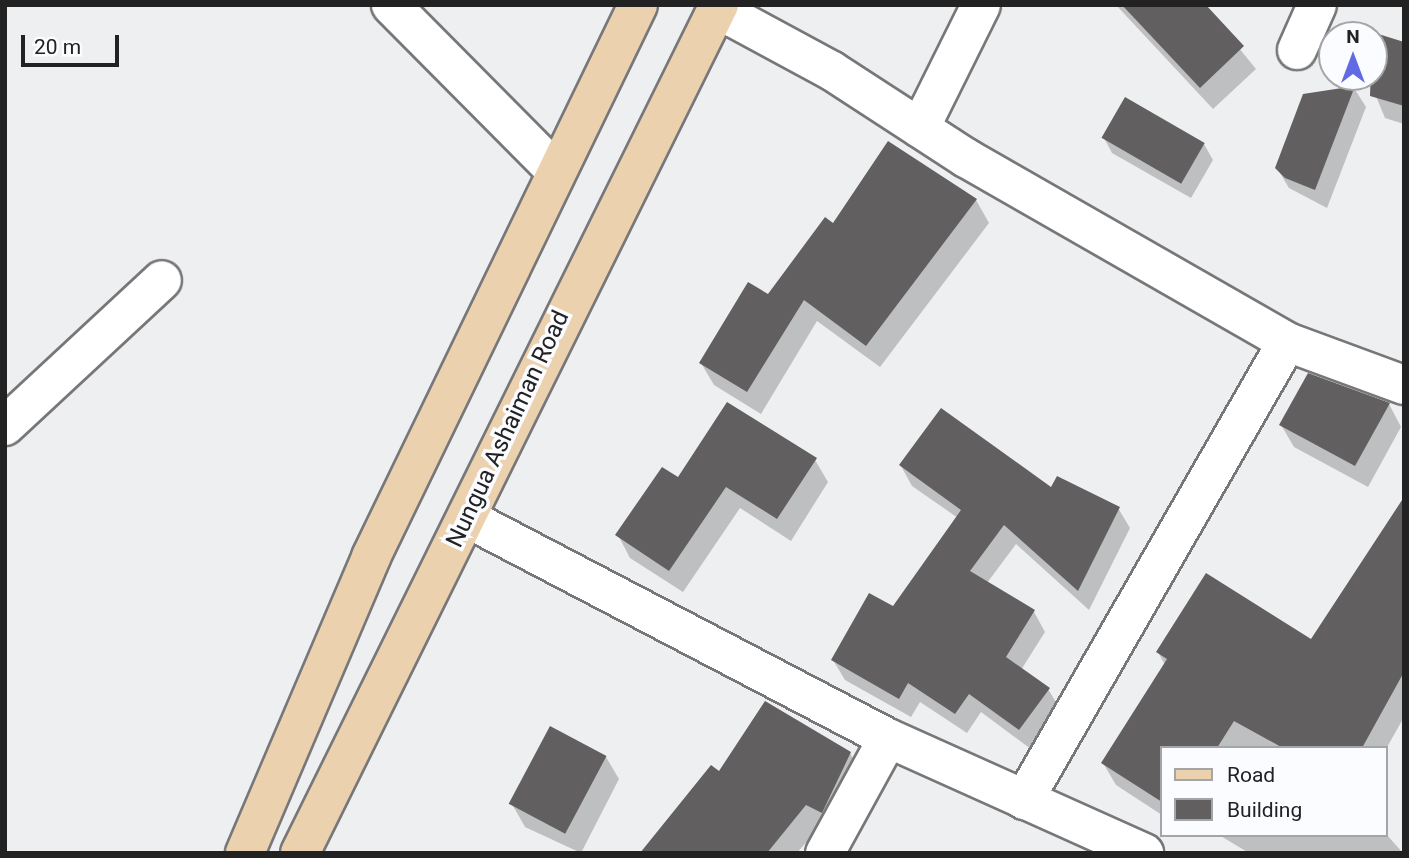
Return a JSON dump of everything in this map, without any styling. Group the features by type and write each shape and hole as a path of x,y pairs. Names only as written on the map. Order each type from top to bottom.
{"main road":[{"path":"245,853 371,557 638,5"},
{"name":"Nungua Ashaiman Road","path":"300,853 719,5"}],"street":[{"path":"391,5 556,171"},
{"path":"725,5 734,18 1287,342 1404,385"},
{"path":"920,128 981,5"},
{"path":"1297,50 1317,5"},
{"path":"5,426 162,280"},
{"path":"1024,800 1287,342"},
{"path":"467,518 888,738 1144,853"},
{"path":"825,853 888,738"}],"building":[{"path":"1122,5 1206,5 1244,46 1200,88"},
{"path":"1388,37 1404,42 1404,106 1370,96 1370,91 1388,91"},
{"path":"1353,91 1315,190 1285,178 1275,168 1303,94"},
{"path":"1125,97 1205,143 1181,184 1102,138"},
{"path":"888,141 977,199 866,346 804,300 747,392 699,363 748,282 768,294 825,217 833,223"},
{"path":"1308,373 1390,403 1355,466 1279,425"},
{"path":"727,402 817,458 777,519 726,487 669,571 615,535 662,467 678,477"},
{"path":"941,408 1051,487 1057,476 1120,507 1078,591 1004,525 970,571 1035,610 1006,657 1050,688 1019,730 969,694 955,714 908,683 899,699 831,660 869,593 893,606 961,510 899,465"},
{"path":"1404,497 1404,672 1363,746 1279,746 1234,721 1218,746 1160,746 1160,801 1101,763 1167,659 1156,652 1206,573 1311,639"},
{"path":"765,701 851,752 822,813 806,805 767,853 640,853 711,765 719,771"},
{"path":"550,726 607,756 565,834 509,804"}]}
